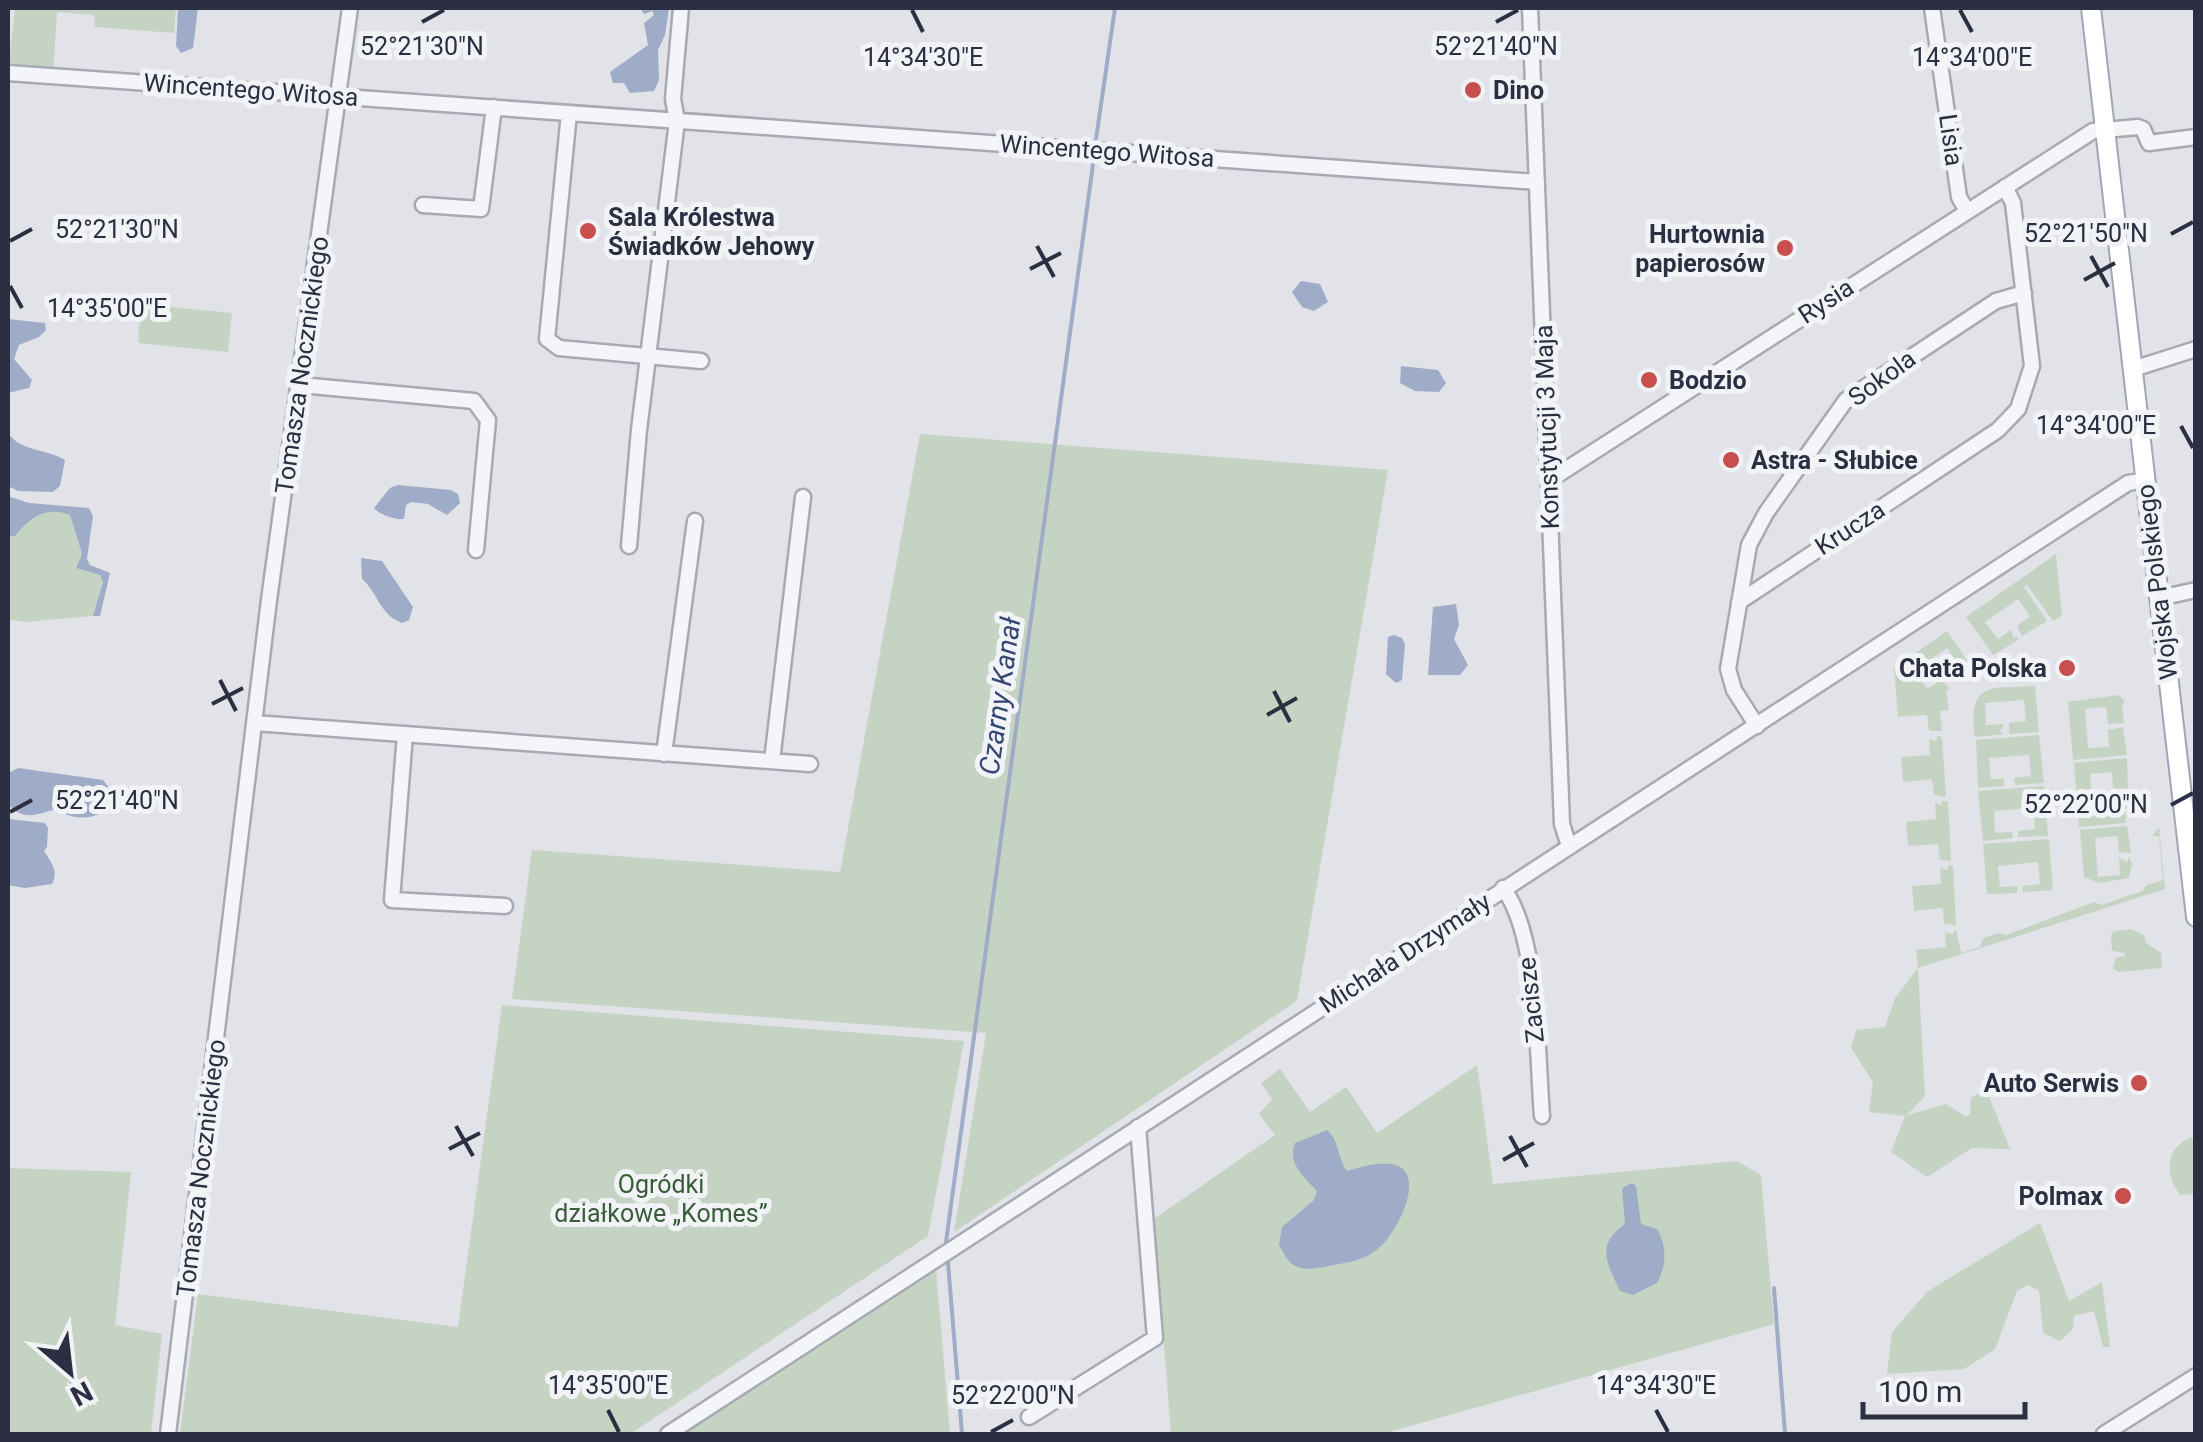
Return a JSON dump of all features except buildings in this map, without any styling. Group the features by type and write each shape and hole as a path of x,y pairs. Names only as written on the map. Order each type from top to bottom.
{"main road":[{"name":"Wojska Polskiego","path":"2091,8 2196,918"}],"street":[{"name":"Tomasza Nocznickiego","path":"168,1434 254,723 350,8"},
{"path":"630,546 677,121 673,99 681,8"},
{"name":"Konstytucji 3 Maja","path":"1530,8 1562,824 1569,846"},
{"name":"Lisia","path":"1932,8 1959,197 1967,211"},
{"name":"Wincentego Witosa","path":"8,73 1537,182"},
{"path":"423,205 481,209 494,107"},
{"path":"569,113 547,339 560,348 701,361"},
{"path":"2106,129 2138,127 2149,143 2196,137"},
{"name":"Rysia","path":"1548,476 1560,474 2080,138 2106,129"},
{"name":"Krucza","path":"1738,602 1998,430 2018,409 2032,366 2013,203 2005,187"},
{"name":"Sokola","path":"1757,726 1734,690 1728,669 1750,545 1766,513 1846,400 1996,301 2024,293"},
{"path":"2133,369 2196,348"},
{"path":"300,385 474,402 488,420 476,550"},
{"name":"Michała Drzymały","path":"668,1434 2112,493 2128,483 2146,480"},
{"path":"772,762 804,497"},
{"path":"664,754 695,521"},
{"path":"2159,598 2196,590"},
{"path":"254,723 810,764"},
{"path":"405,734 392,900 505,906"},
{"name":"Zacisze","path":"1503,888 1512,900 1529,958 1542,1116"},
{"path":"1029,1417 1155,1338 1138,1127"},
{"path":"2104,1434 2196,1376"}],"green space":[{"path":"15,8 176,8 174,33 95,27 94,15 57,12 53,74 8,73"},
{"path":"141,304 232,313 228,352 138,343"},
{"path":"920,434 1388,470 1297,1001 954,1232 986,1033 512,999 532,850 840,872"},
{"path":"54,510 70,515 82,554 76,568 101,575 103,582 93,616 25,622 8,619 8,536 15,536 30,517"},
{"path":"2056,554 2062,616 2053,621 2027,585 2024,587 2047,621 2022,636 2017,626 2030,616 2018,599 1985,622 1998,639 2011,630 2018,640 1993,655 1966,617"},
{"path":"1947,631 1971,666 1951,682 1947,675 1960,666 1947,648 1915,670 1927,689 1941,680 1949,688 1949,710 1940,711 1942,731 1929,731 1927,715 1898,717 1894,668"},
{"path":"2035,686 2039,732 2009,734 2009,723 2026,721 2024,700 1985,703 1986,725 2004,724 2000,732 2005,734 1976,737 1973,717 1980,696 1995,688"},
{"path":"2119,695 2125,701 2124,723 2108,724 2106,707 2085,709 2088,748 2109,747 2108,730 2123,727 2127,755 2073,760 2068,702"},
{"path":"2039,735 2044,783 2015,785 2014,778 2031,776 2029,755 1989,758 1991,779 2004,779 2004,786 1978,788 1976,740"},
{"path":"1937,736 1942,737 1946,797 1934,795 1932,779 1903,782 1901,757 1930,755 1929,739 1937,741"},
{"path":"2127,758 2128,789 2113,788 2112,772 2090,774 2094,813 2115,811 2114,794 2130,792 2132,808 2125,809 2126,823 2079,827 2074,763"},
{"path":"2044,786 2048,836 2018,837 2018,831 2035,829 2033,808 1994,811 1995,833 2012,832 2013,838 1983,841 1978,791"},
{"path":"1942,801 1948,801 1951,861 1940,860 1938,844 1908,846 1906,822 1936,819 1935,803 1942,805"},
{"path":"2127,826 2131,853 2119,852 2117,836 2095,838 2098,877 2120,875 2119,858 2127,862 2129,857 2129,878 2099,883 2084,877 2080,830"},
{"path":"2159,828 2165,889 1918,968 1916,950 1946,947 1945,932 1953,934 1956,929 1961,953 1980,947 1983,938 2006,935 2094,902 2101,905 2163,880 2159,836 2152,836"},
{"path":"2049,839 2053,890 2023,892 2022,886 2040,884 2038,862 1998,866 2000,887 2017,886 2017,893 1987,894 1983,844"},
{"path":"1948,865 1953,866 1956,925 1944,924 1943,908 1914,911 1912,886 1941,884 1940,868 1948,870"},
{"path":"2131,929 2145,936 2145,942 2161,953 2162,968 2118,972 2113,968 2116,957 2125,953 2112,951 2111,935"},
{"path":"1918,968 1925,1096 1907,1115 1946,1104 1966,1117 1970,1114 1971,1098 1986,1089 2010,1149 1972,1148 1927,1177 1891,1152 1905,1116 1869,1112 1873,1082 1851,1048 1856,1030 1885,1027 1895,998"},
{"name":"Ogródki działkowe „Komes”","path":"502,1005 964,1041 928,1236 630,1434 180,1434 198,1294 458,1327"},
{"path":"1477,1065 1493,1184 1737,1161 1761,1175 1774,1324 1382,1434 1171,1434 1154,1219 1275,1135 1259,1114 1272,1099 1261,1083 1280,1069 1310,1112 1346,1087 1377,1133"},
{"path":"2192,1137 2195,1194 2180,1195 2171,1178 2170,1162 2176,1148"},
{"path":"8,1168 131,1172 115,1325 162,1334 151,1434 8,1434"},
{"path":"2040,1223 2069,1301 2102,1282 2110,1347 2103,1347 2094,1311 2074,1316 2073,1329 2060,1341 2043,1333 2039,1291 2028,1285 2017,1291 1995,1349 1964,1369 1887,1374 1892,1332 1928,1291"},
{"path":"936,1269 950,1434 682,1434"}],"water":[{"path":"178,8 198,8 193,48 181,53 176,46"},
{"path":"640,8 669,8 658,50 659,80 654,91 630,93 624,83 613,83 610,72 648,45 644,23 654,15 652,11 644,14"},
{"path":"1301,281 1320,284 1328,302 1314,311 1302,307 1292,292"},
{"path":"8,319 45,323 46,330 19,345 14,359 32,380 29,388 8,393"},
{"path":"1401,366 1438,370 1446,383 1439,392 1415,391 1400,383"},
{"path":"8,433 20,444 65,460 60,486 53,492 18,491 8,486"},
{"path":"398,485 451,490 458,494 460,503 447,515 428,504 411,502 406,505 404,519 377,511 374,508 390,488"},
{"path":"11,497 29,503 89,508 93,516 87,559 90,565 110,573 100,616 93,616 103,582 100,575 76,568 82,554 70,515 39,515 15,536 8,536"},
{"path":"361,558 382,561 413,607 409,620 402,623 384,609 362,579"},
{"path":"1456,604 1459,625 1454,639 1468,665 1460,675 1428,675 1433,607"},
{"path":"1394,635 1405,644 1402,680 1396,683 1386,674 1388,637"},
{"path":"18,768 103,780 116,797 105,811 89,817 72,816 56,809 32,815 20,813 8,804 8,773"},
{"path":"8,819 45,823 48,828 44,851 54,871 52,884 25,888 8,885"},
{"path":"1327,1130 1347,1171 1381,1164 1400,1167 1407,1174 1408,1195 1392,1232 1374,1252 1342,1264 1301,1268 1290,1262 1279,1245 1282,1227 1314,1200 1317,1191 1298,1169 1293,1150 1295,1143"},
{"path":"1632,1183 1636,1186 1641,1224 1657,1229 1664,1256 1657,1283 1633,1295 1620,1291 1606,1255 1610,1239 1625,1224 1622,1188"}],"waterway":[{"name":"Czarny Kanał","path":"1096,139 1115,8"},
{"name":"Czarny Kanał","path":"946,1242 1094,157"},
{"name":"Czarny Kanał","path":"948,1263 962,1434"},
{"path":"1774,1288 1785,1434"}],"place":[{"name":"Dino","path":"1473,90"},
{"name":"Sala Królestwa Świadków Jehowy","path":"588,231"},
{"name":"Hurtownia papierosów","path":"1785,248"},
{"name":"Bodzio","path":"1649,380"},
{"name":"Astra - Słubice","path":"1731,460"},
{"name":"Chata Polska","path":"2067,668"},
{"name":"Auto Serwis","path":"2139,1083"},
{"name":"Polmax","path":"2123,1196"}]}
